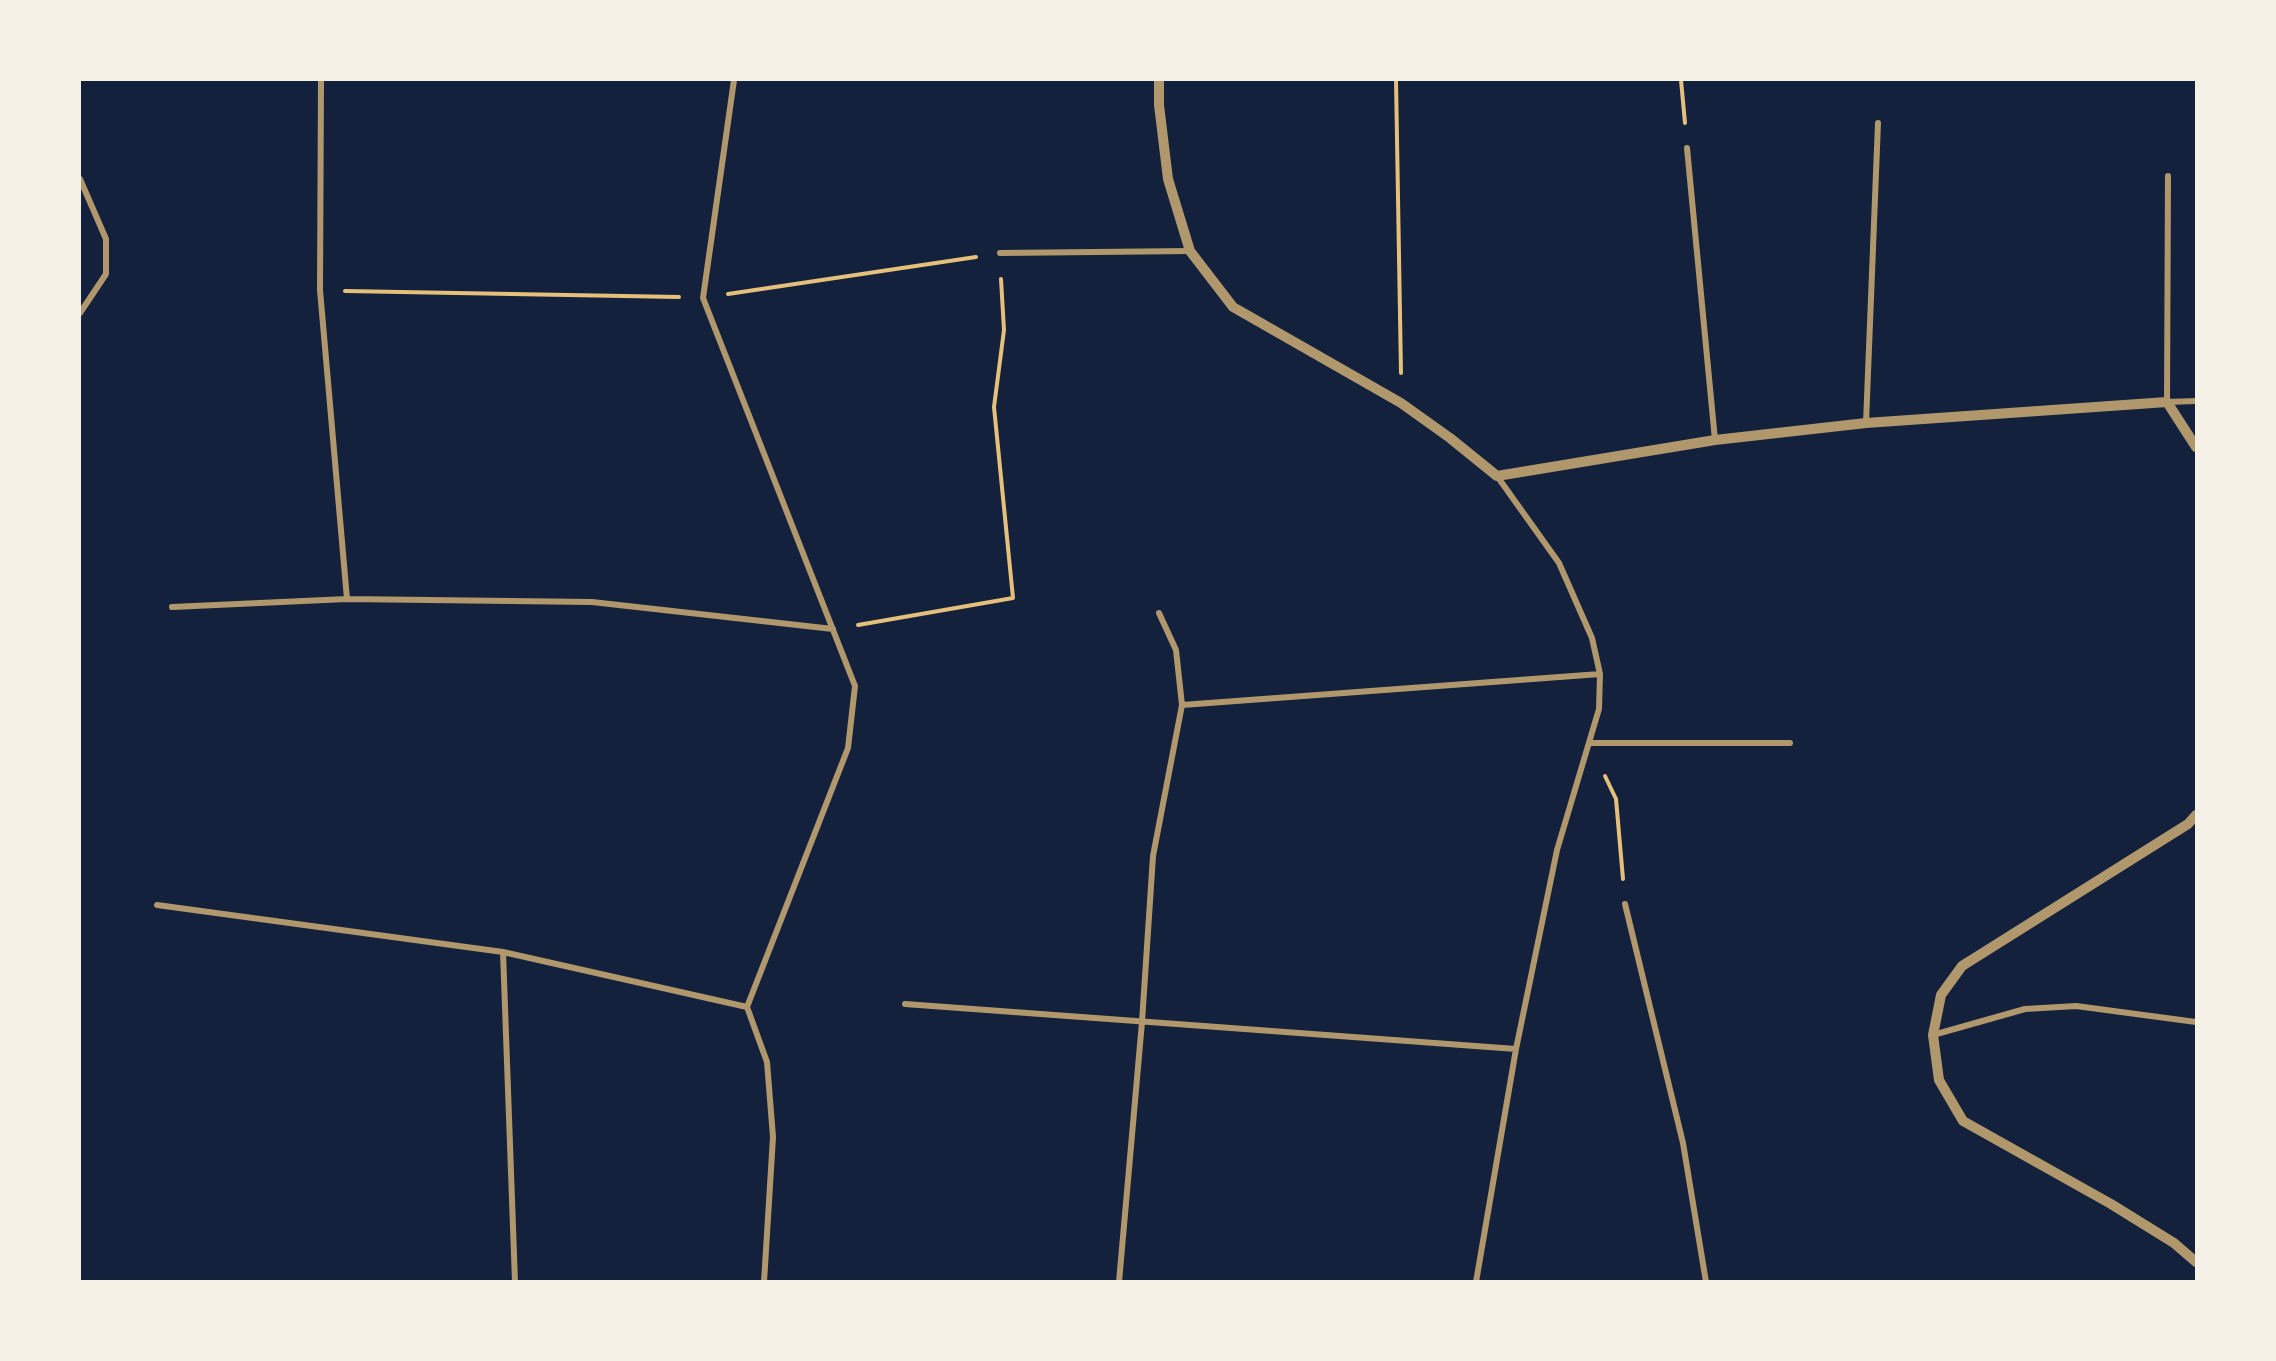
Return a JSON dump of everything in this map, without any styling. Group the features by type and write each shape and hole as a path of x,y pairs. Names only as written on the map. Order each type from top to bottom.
{"street":[{"path":"321,80 320,290 347,599"},
{"path":"734,80 703,298 855,686 848,748 747,1007 767,1062 773,1137 764,1281"},
{"path":"1159,80 1159,105 1168,179 1190,251 1233,307 1401,403 1497,476 1559,564 1592,638 1600,674 1599,710 1557,850 1516,1048 1476,1281"},
{"path":"1866,423 1878,123"},
{"path":"1687,148 1715,440"},
{"path":"2168,176 2167,402 2196,447"},
{"path":"80,179 106,239 106,274 80,313"},
{"path":"1000,253 1190,251"},
{"path":"1497,476 1715,440 1866,423 2196,400"},
{"path":"172,607 347,599 592,602 833,630"},
{"path":"1119,1281 1142,1022 1153,856 1182,705 1176,650 1159,613"},
{"path":"1182,705 1600,674"},
{"path":"1589,743 1790,743"},
{"path":"2196,814 2188,824 1962,966 1941,996 1933,1035 1939,1080 1963,1121 2120,1210 2174,1243 2196,1262"},
{"path":"157,904 503,952 747,1007"},
{"path":"1625,904 1683,1143 1706,1281"},
{"path":"503,952 515,1281"},
{"path":"905,1004 1516,1048"},
{"path":"1933,1035 2025,1009 2076,1006 2196,1022"}],"path":[{"path":"1396,80 1401,403"},
{"path":"1681,80 1687,148"},
{"path":"320,290 703,298 1000,253 1004,330 994,407 1013,598 833,630"},
{"path":"1589,743 1616,799 1625,904"}]}
